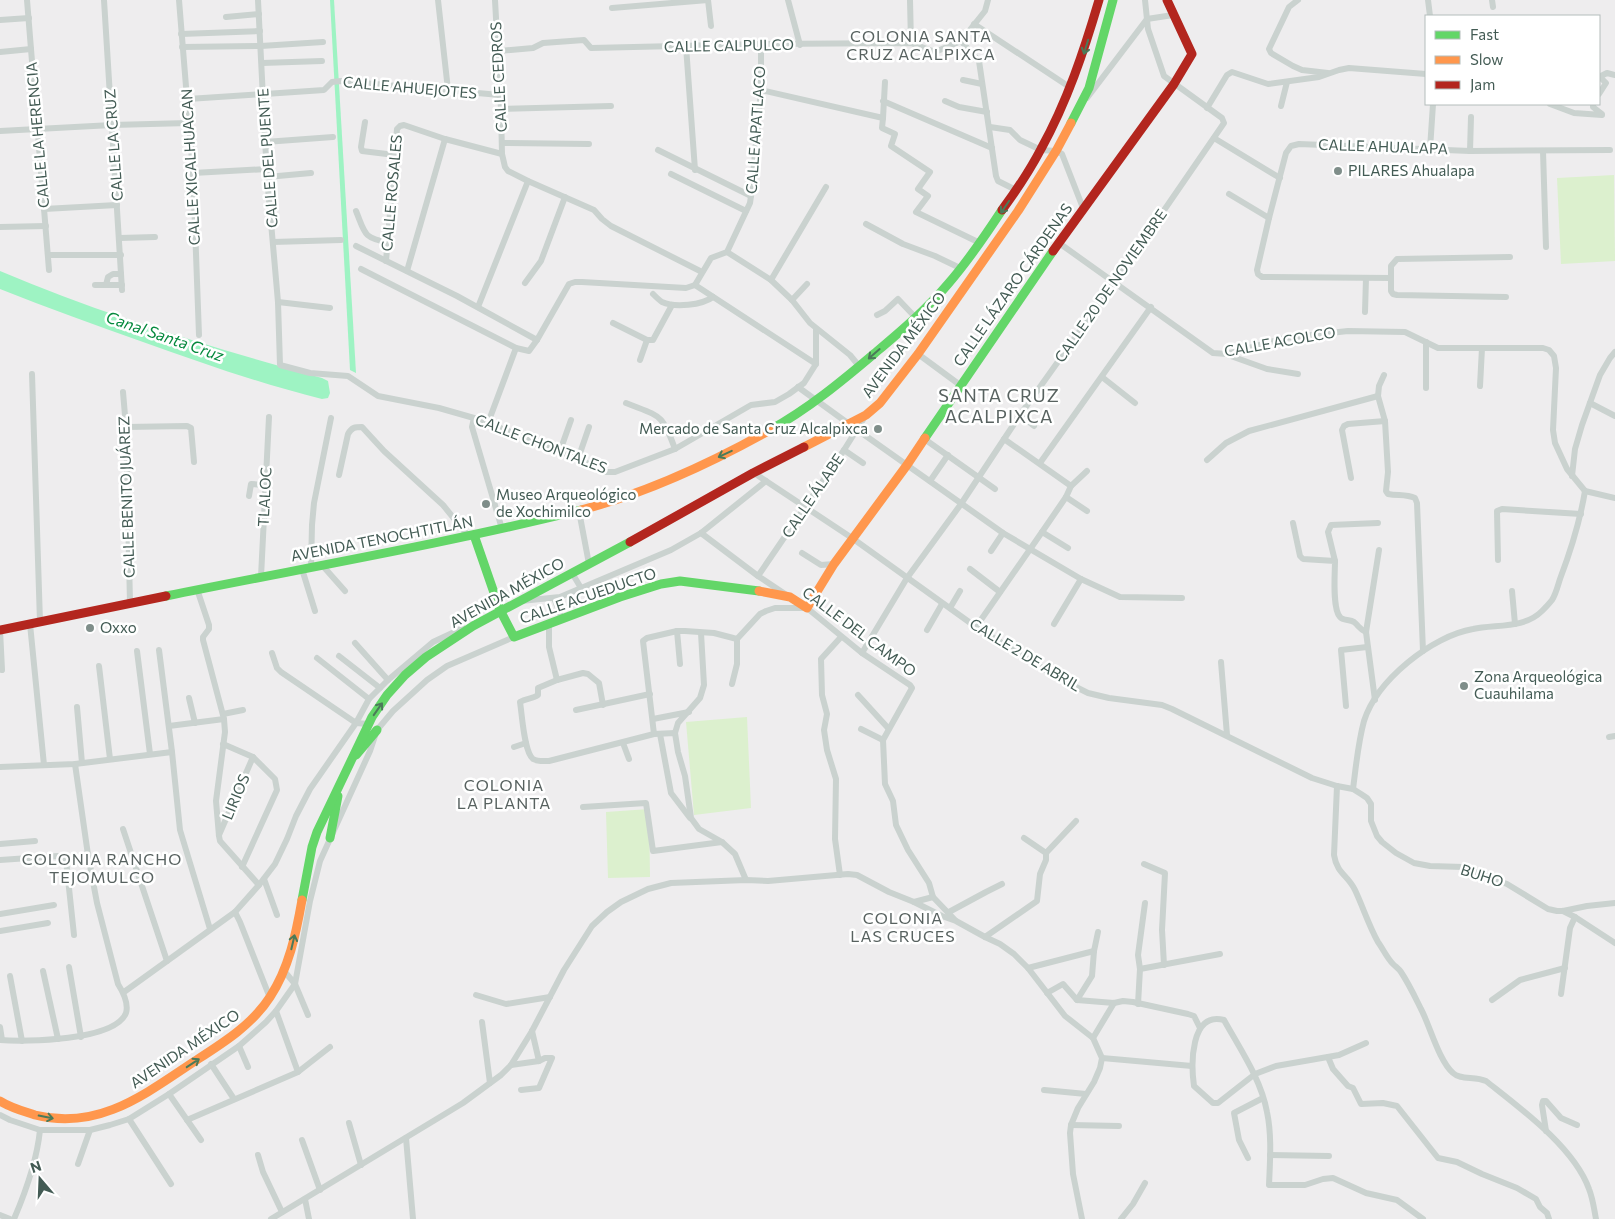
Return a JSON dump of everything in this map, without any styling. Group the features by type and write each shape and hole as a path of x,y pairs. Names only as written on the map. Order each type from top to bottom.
{"main road":[{"name":"AVENIDA TENOCHTITLÁN","path":"0,630 197,589 442,543 606,504 680,475 788,420 859,366 916,318 948,284 980,242 1041,150 1060,112 1084,52 1099,0"},
{"name":"AVENIDA MÉXICO","path":"2,1103 42,1117 70,1120 98,1116 117,1110 134,1101 236,1035 256,1016 270,998 285,972 317,832 338,792 368,724 387,695 415,666 479,621 866,415 880,404 918,354 1018,211 1056,151 1089,88 1112,0"},
{"name":"CALLE LÁZARO CÁRDENAS","path":"807,608 852,538 906,465 1083,208 1174,84 1193,52 1167,0"},
{"path":"1060,112 1074,115"},
{"path":"948,284 961,292"},
{"path":"933,301 947,312"},
{"name":"CALLE ACUEDUCTO","path":"471,536 500,610 514,637 620,597 661,584 680,581 749,589 790,597"},
{"name":"CALLE DEL CAMPO","path":"790,597 807,608"},
{"path":"351,760 378,730"},
{"path":"330,838 332,822 338,802 338,792"}],"street":[{"name":"CALLE LA HERENCIA","path":"28,0 30,49 49,270"},
{"name":"CALLE LA CRUZ","path":"104,0 122,288 106,285"},
{"name":"CALLE XICALHUACAN","path":"179,0 193,173 199,335"},
{"name":"CALLE DEL PUENTE","path":"258,0 267,173 279,316 280,365 310,373 348,376 378,396 439,408"},
{"path":"438,0 448,90"},
{"name":"CALLE CEDROS","path":"495,0 502,154"},
{"path":"612,8 708,0 711,26"},
{"path":"788,0 800,45"},
{"path":"910,0 912,43"},
{"path":"988,0 985,11 961,40 979,61 998,182 1016,190"},
{"name":"CALLE 20 DE NOVIEMBRE","path":"862,653 907,578 961,504 1020,415 1114,283 1214,138 1224,120 1164,76 1147,19 1145,0"},
{"path":"1298,0 1289,7 1269,49 1271,53 1302,70 1330,73"},
{"path":"1428,0 1430,15"},
{"path":"226,17 259,14"},
{"path":"1074,115 1147,19 1173,15"},
{"path":"0,20 29,18"},
{"path":"974,24 1070,88"},
{"path":"181,34 260,31"},
{"name":"CALLE CALPULCO","path":"498,51 533,48 543,43 584,40 591,48 912,43 935,52 961,40"},
{"path":"182,47 261,46 323,42"},
{"name":"CALLE APATLACO","path":"727,252 751,196 761,90 761,44"},
{"path":"686,46 695,170"},
{"path":"0,52 30,49"},
{"path":"262,63 322,61"},
{"path":"1207,108 1229,73 1232,72 1268,84 1319,77 1349,68 1425,74"},
{"path":"1600,92 1606,83 1600,78 1601,76 1608,73 1615,75"},
{"path":"963,80 982,84"},
{"name":"CALLE AHUEJOTES","path":"188,99 324,90 332,82 341,81 500,95"},
{"path":"885,82 882,128 895,134 891,146 930,172 918,189 928,196 916,212 980,242"},
{"path":"1281,106 1287,82"},
{"path":"761,90 882,118"},
{"path":"884,101 992,148"},
{"path":"945,101 959,107 987,112"},
{"path":"1430,149 1433,105"},
{"path":"1553,105 1574,113 1602,116 1592,107 1593,105"},
{"path":"501,109 611,106"},
{"path":"1470,151 1471,117"},
{"path":"365,122 362,151 395,155"},
{"path":"0,131 189,123"},
{"name":"CALLE ROSALES","path":"386,261 397,129 404,125 445,139"},
{"path":"990,127 1010,130 1017,138 1041,150 1056,151 1064,156 1083,208"},
{"path":"266,142 333,138"},
{"path":"1214,138 1280,178"},
{"path":"407,271 445,139 502,154 508,171 594,210 602,219 618,230 702,272"},
{"path":"503,143 589,144"},
{"name":"CALLE AHUALAPA","path":"1366,278 1262,277 1258,274 1257,270 1268,218 1286,152 1290,146 1299,144 1470,151 1610,150"},
{"path":"658,150 695,170 751,196"},
{"path":"1543,151 1546,247"},
{"path":"193,173 311,173"},
{"path":"671,174 746,211"},
{"path":"478,307 528,181"},
{"path":"771,280 826,187"},
{"path":"1230,194 1268,218"},
{"path":"525,283 541,261 565,197"},
{"path":"44,209 117,205"},
{"path":"356,211 366,235 374,240 388,242"},
{"path":"866,224 903,244 960,268"},
{"path":"0,227 46,226"},
{"path":"120,238 155,237"},
{"path":"273,242 341,240"},
{"name":"CALLE ACOLCO","path":"1059,243 1213,353 1227,354 1285,338 1348,331 1405,332 1438,348 1543,348 1549,350 1554,356 1556,368 1553,430 1555,443 1560,456 1572,476"},
{"path":"356,246 478,307 537,340"},
{"path":"361,269 516,348 529,351 570,284 575,282 686,288 695,285 711,258 727,252 771,280 792,300 816,329 850,355 859,366"},
{"path":"48,255 121,255"},
{"path":"1506,297 1393,294 1391,291 1392,263 1397,259 1510,257"},
{"path":"95,285 106,285 108,277 113,274 122,274"},
{"path":"1366,312 1366,278 1391,278"},
{"path":"792,300 807,284"},
{"path":"695,285 816,364"},
{"path":"653,294 660,301 672,305 706,302 714,297"},
{"path":"877,315 885,311 898,299 916,318"},
{"path":"278,302 330,308"},
{"path":"613,323 647,340 653,340 672,305"},
{"path":"1040,463 1151,307"},
{"path":"816,329 816,364"},
{"path":"640,360 647,340"},
{"path":"1426,342 1426,388"},
{"path":"488,423 516,348"},
{"path":"1480,386 1482,348"},
{"path":"1615,352 1600,375 1576,442 1572,476 1586,491 1615,498"},
{"path":"918,354 960,385"},
{"path":"1227,354 1267,369 1298,374"},
{"name":"CALLE CHONTALES","path":"439,408 488,423 560,451 606,472 615,472 675,449 751,405 775,402 804,383 816,364"},
{"path":"32,374 40,622"},
{"path":"1384,375 1379,386 1378,396 1385,421 1388,472 1386,491 1388,494 1409,495 1415,498 1423,651"},
{"path":"1102,377 1135,403"},
{"path":"798,387 1003,533 1081,579 1120,597 1182,598"},
{"name":"CALLE BENITO JUÁREZ","path":"124,392 130,603"},
{"path":"1207,460 1226,444 1249,431 1378,396"},
{"path":"626,403 662,418 675,449"},
{"path":"1590,403 1615,416"},
{"name":"CALLE ÁLABE","path":"758,576 858,430 866,415"},
{"path":"1020,415 1034,426"},
{"name":"TLALOC","path":"261,577 269,417"},
{"path":"311,567 314,503 331,418"},
{"path":"474,418 472,427 502,529"},
{"path":"560,451 571,420"},
{"path":"1351,478 1342,430 1344,426 1348,424 1385,421"},
{"path":"126,427 187,426 191,428 194,462"},
{"path":"338,475 350,429 362,427 384,451 443,505 471,536"},
{"path":"578,459 589,427"},
{"path":"923,438 995,489"},
{"path":"1004,439 1071,486"},
{"path":"844,450 863,463"},
{"path":"930,481 948,455"},
{"path":"976,626 1066,497 1071,486 1087,471"},
{"name":"CALLE 2 DE ABRIL","path":"754,473 852,538 942,604 1076,688 1109,698 1162,705 1312,778 1353,789"},
{"path":"517,602 554,598 671,550 701,533 766,481"},
{"path":"249,496 251,484 265,484"},
{"path":"1353,789 1358,748 1365,720 1386,684 1423,651 1441,639 1473,629 1515,624 1533,618 1542,612 1553,599 1581,514 1586,491"},
{"path":"1066,497 1088,511"},
{"path":"1498,560 1498,512 1502,508 1581,514"},
{"path":"578,511 589,564"},
{"path":"1293,523 1300,556 1303,559 1335,561"},
{"path":"1366,632 1359,629 1355,623 1338,616 1334,596 1335,561 1328,532 1331,525 1378,523"},
{"path":"1042,532 1068,548"},
{"name":"CALLE DEL CAMPO","path":"701,533 758,576 790,597"},
{"path":"991,551 1003,533"},
{"path":"1375,700 1366,632 1379,550"},
{"path":"802,554 821,565 834,564"},
{"path":"322,565 345,591"},
{"path":"302,569 315,611"},
{"path":"970,569 1000,592"},
{"path":"572,573 581,588"},
{"path":"1054,624 1081,579"},
{"path":"197,589 209,625 203,640 224,717 225,732 216,801 220,841 259,885"},
{"path":"950,608 960,591"},
{"path":"1512,591 1515,624"},
{"path":"554,598 562,619"},
{"path":"927,630 942,604"},
{"path":"732,684 737,658 737,639 760,614 775,608 807,608"},
{"name":"CALLE DEL CAMPO","path":"807,608 841,637 912,688 883,740 885,784 893,802 896,825 908,850 929,883 933,897 950,912 956,921"},
{"path":"124,992 234,912 259,885 275,864 310,789 356,723 369,699 388,680 433,642 479,621"},
{"path":"30,624 44,764"},
{"path":"549,624 549,646 556,680"},
{"path":"0,630 2,670"},
{"path":"737,639 714,633 677,631 647,638 643,641 653,719 671,793 699,829 722,842 735,854 746,880"},
{"path":"677,631 680,664"},
{"path":"691,818 685,776 675,733 678,723 700,698 704,684 701,632"},
{"name":"CALLE ACUEDUCTO","path":"295,984 310,901 320,861 378,730 393,711 437,672 514,637"},
{"path":"840,874 834,839 836,779 827,750 824,730 827,714 822,695 821,659 841,637"},
{"path":"355,643 388,680"},
{"path":"1346,706 1341,650 1367,647"},
{"path":"160,650 180,830 210,929"},
{"path":"137,651 150,754"},
{"path":"272,653 277,668 281,672 356,723 368,724"},
{"path":"339,656 380,688"},
{"path":"317,658 369,699"},
{"path":"1221,662 1227,735"},
{"path":"100,666 110,759"},
{"path":"603,705 599,683 588,674 583,673 556,680 538,688 538,695 520,702 526,746 533,758 539,761 548,761 657,734 675,733"},
{"path":"576,710 650,694"},
{"path":"858,695 888,728"},
{"path":"189,698 195,723"},
{"path":"0,1027 1,1040 58,1039 81,1036 108,1028 119,1021 125,1014 124,992 118,984 97,903 88,855 79,763 77,707"},
{"path":"169,726 224,717 243,710"},
{"path":"653,719 690,711"},
{"path":"861,729 883,740"},
{"path":"623,743 629,759"},
{"path":"223,744 253,757 275,779 277,790 242,866"},
{"path":"514,747 526,746"},
{"path":"0,767 79,763 172,752"},
{"name":"LIRIOS","path":"219,836 253,757"},
{"path":"1337,786 1335,863 1354,888 1378,942 1407,981 1436,1046 1449,1068 1460,1077 1478,1077 1486,1081 1546,1131 1567,1153 1584,1177 1592,1199 1596,1219"},
{"name":"BUHO","path":"1353,789 1371,804 1371,821 1377,836 1396,853 1414,863 1430,866 1463,867 1508,884 1548,909 1563,911 1615,903"},
{"path":"583,807 646,803 653,851 722,842"},
{"path":"985,937 1037,901 1040,874 1046,860 1046,852 1076,821"},
{"path":"122,829 167,962"},
{"path":"1024,838 1046,852"},
{"path":"0,844 35,841"},
{"path":"0,860 64,857 66,860 74,935"},
{"path":"1144,864 1165,873 1162,930 1164,965"},
{"path":"271,1219 361,1166 463,1102 511,1065 532,1031 564,970 592,926 621,902 648,889 671,884 746,880 768,881 840,874 856,875 889,892 956,921 1000,944 1014,954 1028,968 1065,1016 1093,1038 1102,1058 1097,1075 1078,1108 1070,1133 1073,1174 1082,1219"},
{"path":"264,879 277,915"},
{"path":"950,912 1002,884"},
{"path":"914,902 933,897"},
{"path":"1138,1004 1140,969 1138,955 1145,903"},
{"path":"0,914 54,905"},
{"path":"1563,911 1615,944"},
{"path":"234,912 240,922 270,998"},
{"path":"1561,994 1570,928 1575,917"},
{"path":"0,931 48,923"},
{"path":"1077,1000 1092,976 1094,950 1098,932"},
{"path":"1028,968 1094,950"},
{"path":"1140,969 1220,954"},
{"path":"68,967 81,1036"},
{"path":"1492,1000 1520,980 1565,968"},
{"path":"43,971 58,1039"},
{"path":"285,972 295,984 308,1015"},
{"path":"10,976 22,1041"},
{"path":"0,1115 40,1130 90,1130 129,1119 238,1046 266,1022 295,984"},
{"path":"1047,993 1063,984 1077,1000 1114,1004 1123,1001 1194,1016 1200,1028"},
{"path":"476,995 506,1004 550,997"},
{"path":"1093,1038 1114,1004"},
{"path":"276,1011 298,1072"},
{"path":"1366,1043 1339,1055 1276,1066 1255,1074 1218,1103 1213,1103 1194,1086 1192,1066 1196,1035 1200,1028 1212,1020 1224,1020 1255,1074 1267,1111 1270,1185 1305,1185 1333,1178 1366,1193 1397,1200 1423,1219"},
{"path":"482,1022 490,1083"},
{"path":"532,1031 539,1061"},
{"path":"238,1046 248,1067"},
{"path":"187,1120 298,1072 330,1047"},
{"path":"1328,1057 1333,1069 1352,1088 1361,1104 1383,1103 1397,1106 1438,1158 1457,1162 1517,1188 1536,1199 1540,1207 1547,1213 1549,1219"},
{"path":"511,1065 552,1058 539,1088 521,1090"},
{"path":"1102,1058 1192,1066"},
{"path":"212,1064 234,1099"},
{"path":"1044,1090 1086,1094"},
{"path":"169,1094 200,1140"},
{"path":"1248,1158 1239,1140 1234,1113 1263,1098"},
{"path":"1546,1131 1542,1105 1543,1101 1546,1100 1561,1118 1577,1125"},
{"path":"129,1119 171,1184"},
{"path":"349,1123 361,1166"},
{"path":"1071,1125 1119,1126"},
{"path":"0,1215 12,1219 25,1192 39,1143 40,1130"},
{"path":"78,1164 90,1130"},
{"path":"406,1138 413,1219"},
{"path":"302,1140 320,1190"},
{"path":"258,1155 263,1172 282,1212"},
{"path":"1270,1155 1329,1156"},
{"path":"1121,1219 1133,1204 1145,1183"},
{"path":"305,1199 310,1219"}],"shaded area":[{"path":"1614,175 1615,261 1561,264 1557,178"},
{"path":"747,717 751,808 694,815 686,722"},
{"path":"649,809 650,877 608,878 606,812"}],"water":[{"path":"330,0 334,0 356,373 350,370"},
{"name":"Canal Santa Cruz","path":"0,271 79,302 159,330 322,378 328,381 330,393 328,398 322,399 277,387 72,316 0,289"}],"traffic: fast":[{"path":"1071,123 1089,88 1113,0"},
{"path":"770,430 798,413 837,384 894,337 940,294 983,239 1002,210"},
{"path":"925,438 1053,251"},
{"path":"166,596 426,545 581,510"},
{"path":"474,535 500,610 514,637 620,597 661,584 680,581 759,591"},
{"path":"302,900 312,847 317,832 372,717 387,695 405,675 426,657 473,626 630,542"},
{"path":"356,755 377,730"},
{"path":"330,838 338,796"}],"traffic: slow":[{"path":"804,447 866,415 880,403 918,354 1018,211 1056,151 1071,123"},
{"path":"581,510 630,495 678,476 770,430"},
{"path":"759,591 790,597 807,608 834,564 925,438"},
{"path":"0,1101 35,1115 58,1119 80,1118 101,1114 158,1086 236,1033 263,1007 277,986 287,963 302,900"}],"traffic: jam":[{"path":"1002,210 1032,165 1059,113 1081,57 1099,0"},
{"path":"1053,251 1174,84 1192,54 1167,0"},
{"path":"630,542 753,473 804,447"},
{"path":"0,630 166,596"}],"place":[{"name":"PILARES Ahualapa","path":"1338,171"},
{"name":"Mercado de Santa Cruz Alcalpixca","path":"878,429"},
{"name":"Museo Arqueológico de Xochimilco","path":"486,504"},
{"name":"Oxxo","path":"90,628"},
{"name":"Zona Arqueológica Cuauhilama","path":"1464,686"}],"district":[{"name":"COLONIA SANTA CRUZ ACALPIXCA","path":"921,45"},
{"name":"SANTA CRUZ ACALPIXCA","path":"999,406"},
{"name":"COLONIA LA PLANTA","path":"504,794"},
{"name":"COLONIA RANCHO TEJOMULCO","path":"102,868"},
{"name":"COLONIA LAS CRUCES","path":"903,927"}]}
